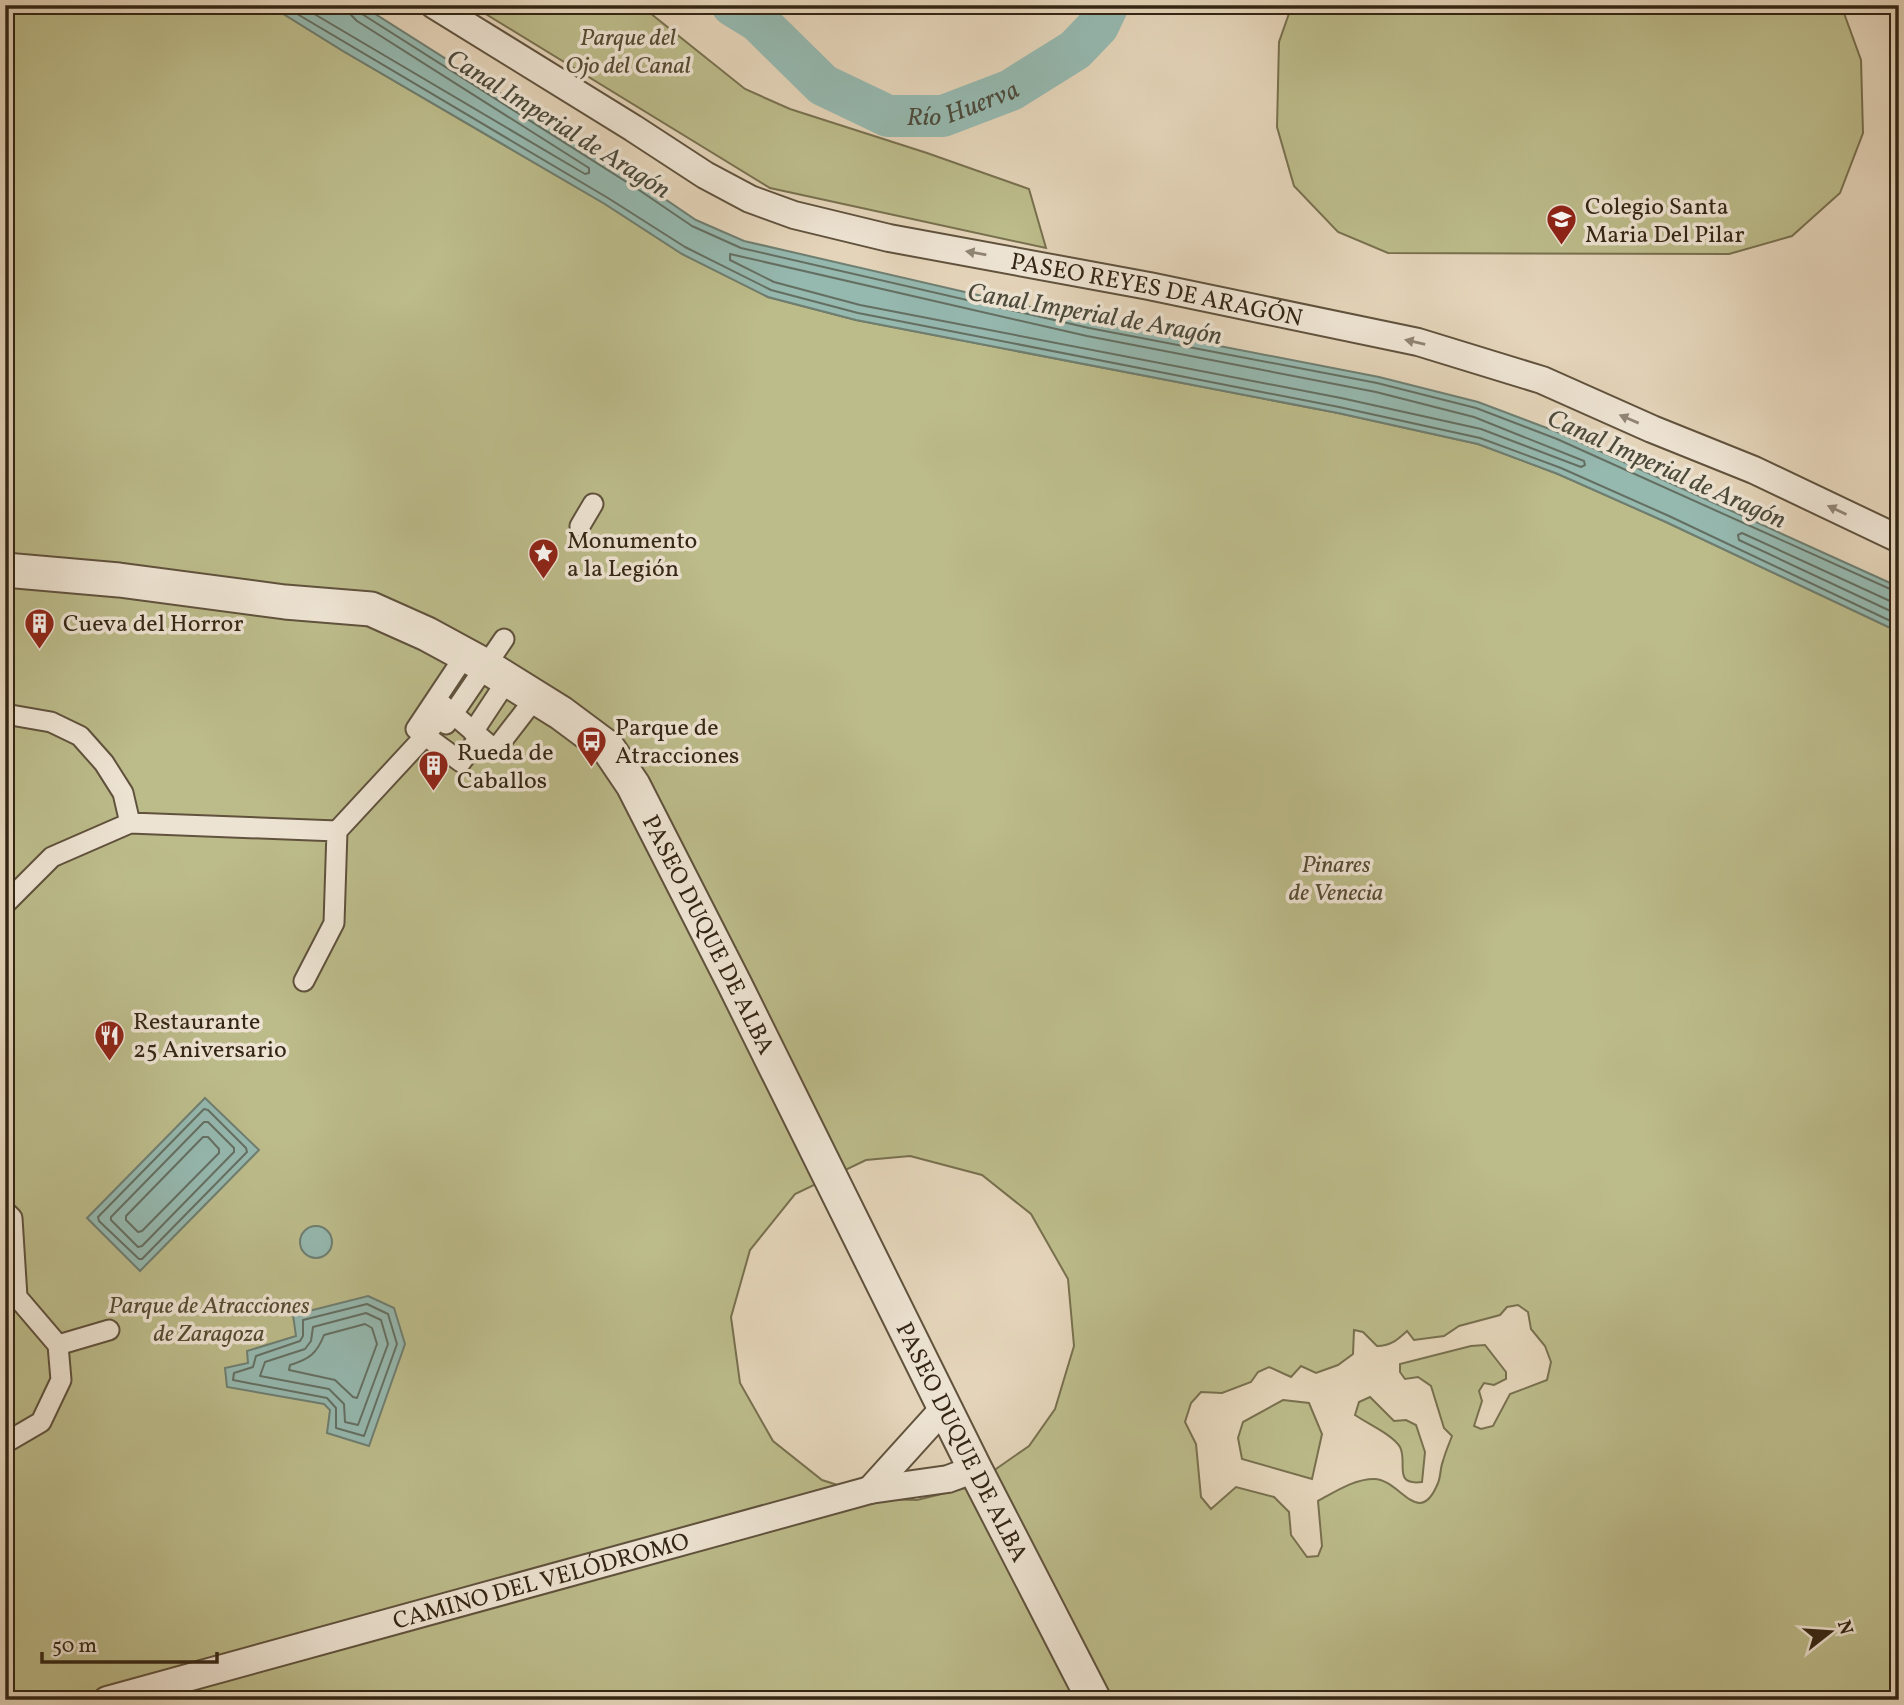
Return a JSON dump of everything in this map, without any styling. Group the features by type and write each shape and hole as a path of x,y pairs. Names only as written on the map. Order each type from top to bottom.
{"street":[{"name":"PASEO REYES DE ARAGÓN","path":"434,5 705,175 761,203 794,215 889,238 1149,286 1418,342 1542,380 1652,429 1754,470 1899,539"},
{"path":"580,526 593,504"},
{"name":"PASEO DUQUE DE ALBA","path":"5,570 119,580 285,602 371,609 499,674 601,741 629,778 734,983 944,1408 1094,1700"},
{"path":"462,723 495,750 499,674 504,639"},
{"path":"5,904 52,857 130,823 337,831 441,748 499,674"},
{"path":"441,748 499,674"},
{"path":"5,714 51,722 80,736 104,763 123,793 130,823"},
{"path":"304,981 334,923 337,831"},
{"path":"5,1211 12,1218 17,1297 58,1345 61,1380 41,1422 5,1443"},
{"path":"58,1345 109,1330"},
{"path":"870,1490 944,1408"},
{"name":"CAMINO DEL VELÓDROMO","path":"107,1700 870,1490 948,1479 975,1469"}],"green space":[{"name":"Pinares de Venecia","path":"5,5 269,5 605,204 682,254 768,297 856,320 1338,413 1478,444 1558,474 1666,522 1899,632 1899,1700 5,1700","holes":["910,1156 982,1175 1031,1214 1068,1279 1074,1346 1055,1409 1029,1446 970,1487 917,1500 881,1499 822,1480 773,1441 740,1383 731,1317 750,1250 795,1194 866,1160","1518,1305 1528,1312 1531,1329 1545,1346 1551,1362 1547,1380 1510,1394 1493,1426 1481,1429 1474,1426 1482,1401 1479,1391 1484,1383 1494,1385 1506,1379 1506,1372 1485,1345 1400,1364 1400,1372 1405,1379 1418,1377 1431,1386 1444,1428 1452,1436 1438,1483 1424,1502 1409,1499 1392,1486 1374,1479 1345,1487 1318,1501 1322,1546 1318,1556 1307,1557 1291,1535 1289,1512 1274,1497 1236,1487 1211,1509 1201,1497 1196,1444 1185,1422 1191,1403 1201,1392 1222,1393 1251,1382 1258,1372 1269,1367 1291,1377 1301,1366 1316,1373 1338,1365 1353,1354 1354,1330 1363,1332 1377,1346 1382,1346 1394,1342 1407,1331 1414,1340 1444,1336 1459,1326 1500,1315 1507,1307"]},
{"name":"Parque del Ojo del Canal","path":"471,5 640,5 745,89 790,109 1029,189 1046,248 770,188"},
{"path":"1292,5 1841,5 1861,60 1863,133 1840,193 1792,236 1729,254 1388,253 1338,232 1294,186 1277,127 1279,42"},
{"path":"1370,1397 1394,1421 1406,1420 1416,1425 1425,1452 1422,1482 1413,1482 1404,1477 1402,1453 1397,1443 1355,1415 1359,1402"},
{"path":"1283,1400 1309,1403 1322,1434 1312,1479 1242,1459 1238,1438 1243,1422"}],"water":[{"name":"Canal Imperial de Aragón","path":"269,5 361,5 696,220 744,241 1091,321 1379,377 1478,402 1560,433 1899,587 1899,632 1666,522 1558,474 1478,444 1338,413 856,320 768,297 682,254 605,204"},
{"path":"205,1098 259,1150 140,1271 87,1218"},
{"path":"316,1226 327,1231 332,1242 327,1253 316,1258 305,1253 300,1242 305,1231"},
{"path":"368,1296 394,1308 405,1344 369,1446 327,1433 330,1410 324,1404 227,1387 225,1368 248,1363 247,1351 296,1336 293,1315"}],"waterway":[{"name":"Río Huerva","path":"732,5 758,21 823,85 888,116 943,116 1011,90 1075,50 1098,26 1108,5"}],"place":[{"name":"Colegio Santa Maria Del Pilar","path":"1562,247"},
{"name":"Monumento a la Legión","path":"544,581"},
{"name":"Cueva del Horror","path":"40,650"},
{"name":"Parque de Atracciones","path":"592,768"},
{"name":"Rueda de Caballos","path":"434,793"},
{"name":"Restaurante 25 Aniversario","path":"110,1062"}],"park label":[{"name":"Parque de Atracciones de Zaragoza","path":"209,1319"}]}
